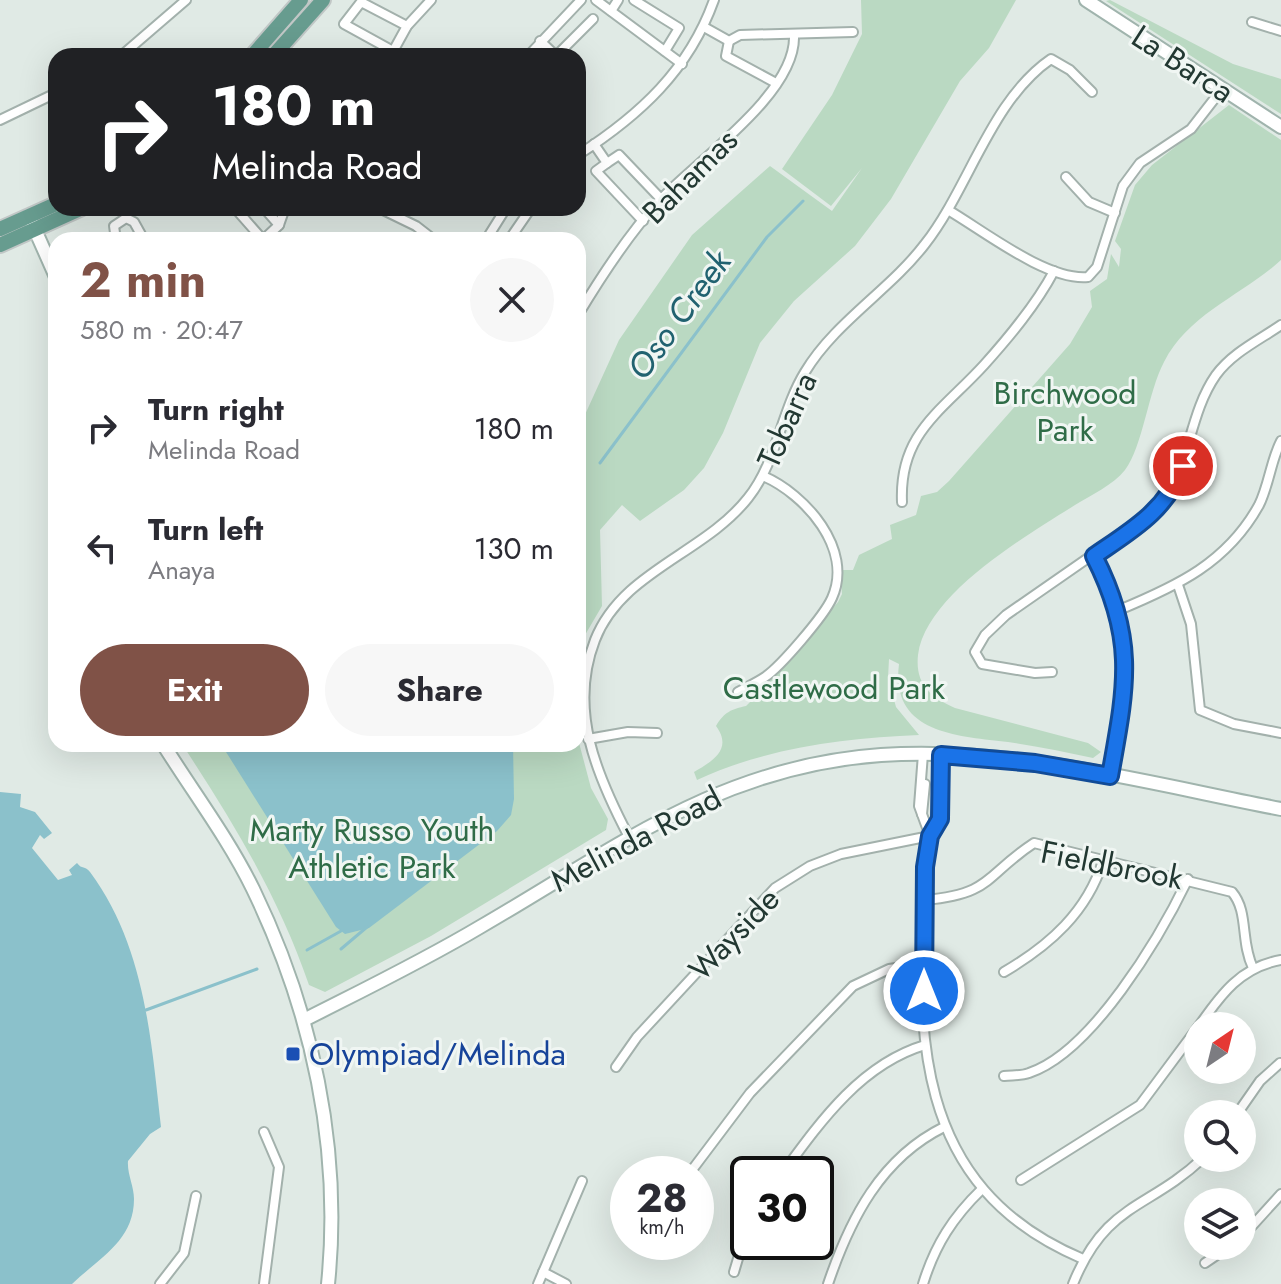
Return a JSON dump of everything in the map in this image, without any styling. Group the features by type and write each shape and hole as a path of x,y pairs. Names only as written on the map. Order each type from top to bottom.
{"main road":[{"path":"259,48 301,0"},
{"path":"280,48 323,0"},
{"name":"La Barca","path":"1086,0 1281,127"},
{"path":"0,229 48,208"},
{"path":"0,245 66,216"},
{"path":"29,217 48,259"},
{"path":"168,752 253,888 304,1020 322,1101 332,1179 328,1284"},
{"name":"Melinda Road","path":"304,1020 479,928 670,813 767,776 879,755 941,755 1035,763 1281,809"}],"street":[{"path":"130,48 186,0"},
{"path":"395,48 407,26 431,0"},
{"path":"534,48 581,0"},
{"path":"596,0 682,64"},
{"path":"611,11 618,0"},
{"path":"634,0 679,28 665,51"},
{"path":"586,150 653,98 682,64 704,27 714,0"},
{"path":"382,48 344,24 361,2 407,26"},
{"path":"564,48 593,19"},
{"path":"1252,22 1281,31"},
{"path":"704,27 729,41"},
{"path":"729,41 740,35 794,36 853,32"},
{"name":"Bahamas","path":"586,303 661,199 756,111 792,58 794,36"},
{"path":"540,41 547,48"},
{"path":"729,41 726,56 776,83"},
{"name":"Tobarra","path":"586,677 595,642 608,614 631,589 736,513 763,476 790,399 806,370 827,343 915,255 948,210 982,146 1037,69 1051,59 1070,70 1092,92"},
{"path":"948,210 1054,271 1076,278 1088,277 1097,267 1123,186 1140,163 1191,129 1222,89"},
{"path":"0,120 48,97"},
{"path":"594,144 607,163"},
{"path":"643,221 596,171 619,155 661,199"},
{"path":"1066,177 1089,202 1115,213"},
{"path":"242,216 256,232"},
{"path":"271,216 279,225"},
{"path":"272,232 282,216"},
{"path":"405,216 424,232"},
{"path":"115,232 114,226 126,218 134,222 140,232"},
{"path":"902,502 901,474 917,436 1029,311 1054,271"},
{"path":"1052,672 1035,673 982,664 975,652 985,635 1006,615 1160,508 1175,488 1205,396 1217,375 1231,359 1281,325"},
{"path":"1119,610 1178,585 1203,570 1237,539 1260,502 1281,441"},
{"path":"738,692 767,676 823,611 836,582 832,551 815,514 782,484 763,476"},
{"path":"1094,556 1119,610 1126,652 1123,703 1110,776"},
{"path":"1178,585 1191,624 1200,710 1234,724 1281,733"},
{"name":"Tobarra","path":"586,700 588,739 603,788 629,837"},
{"path":"588,739 628,732 657,733"},
{"path":"923,754 922,815 930,836"},
{"path":"941,755 940,812 930,836 925,900 925,1045 932,1092 944,1127 982,1189 1014,1222 1083,1259"},
{"path":"922,815 940,812"},
{"name":"Wayside","path":"616,1067 637,1037 775,888 810,866 841,854 930,836"},
{"name":"Fieldbrook","path":"925,900 970,893 985,885 1034,843 1232,892 1243,905 1243,945 1253,968"},
{"path":"1004,972 1037,953 1077,914 1096,885 1103,861"},
{"path":"1004,1076 1029,1073 1070,1048 1088,1030 1163,932 1188,879"},
{"path":"1208,1012 1219,997 1253,968 1281,960"},
{"path":"703,1156 750,1093 853,986 889,969 924,964"},
{"path":"796,1156 818,1127 882,1062 925,1045"},
{"path":"1021,1180 1140,1105 1184,1046"},
{"path":"1247,1100 1260,1081 1280,1063"},
{"path":"828,1284 841,1246 858,1214 891,1166 917,1141 944,1127"},
{"path":"264,1132 279,1167 264,1284"},
{"path":"1073,1284 1083,1259 1112,1221 1184,1171"},
{"path":"538,1284 582,1181"},
{"path":"923,1284 941,1238 956,1215 982,1189"},
{"path":"1256,1222 1281,1194"},
{"path":"160,1284 184,1253 196,1196"},
{"path":"734,1272 738,1260"},
{"path":"1205,1263 1209,1260"},
{"path":"543,1272 566,1284"}],"green space":[{"path":"861,0 1016,0 989,48 960,81 891,199 855,246 794,301 760,343 723,433 704,468 684,490 640,521 622,505 600,530 602,606 586,633 586,412 619,340 692,235 770,166 832,211 862,168 831,206 782,169 832,95 862,34"},
{"path":"1110,0 1233,64 1281,79 1281,114 1106,1"},
{"path":"1229,105 1281,140 1281,260 1202,317 1175,345 1158,374 1136,447 1125,470 1102,489 1006,550 958,589 925,632 918,655 922,682 946,704 1088,743 1101,752 1093,758 969,737 931,727 916,718 905,705 899,687 899,664 889,659 888,678 896,707 919,735 863,739 778,752 697,780 694,772 714,759 722,748 721,734 716,726 722,717 746,706 838,602 842,594 840,570 853,570 859,555 892,539 890,525 916,515 921,496 937,492 949,481 1070,344 1092,307 1090,291 1107,279 1111,254 1119,267 1121,249 1115,241 1135,185 1152,165"},
{"name":"Marty Russo Youth Athletic Park","path":"187,752 581,752 591,788 608,819 606,830 431,936 325,992 309,985 284,921 219,802"}],"water":[{"path":"226,752 513,752 514,799 511,815 497,831 369,928 345,934 336,927"},
{"path":"0,792 21,794 20,807 35,812 52,833 44,839 40,835 32,848 58,880 72,875 69,870 77,863 90,872 123,931 134,962 149,1027 161,1127 150,1134 128,1161 134,1199 132,1214 122,1237 72,1284 0,1284"}],"waterway":[{"name":"Oso Creek","path":"600,463 767,237 803,201"},
{"name":"Oso Creek","path":"341,949 367,927"},
{"path":"307,950 341,931"},
{"path":"146,1010 257,969"}],"place":[{"name":"Olympiad/Melinda","path":"293,1054"}],"route":[{"path":"924,991 925,867 930,836 940,819 941,755 1035,763 1110,776 1123,703 1126,652 1119,610 1094,556 1160,508 1175,488 1183,466"}],"park label":[{"name":"Birchwood Park","path":"1065,412"},
{"name":"Castlewood Park","path":"834,688"}]}
